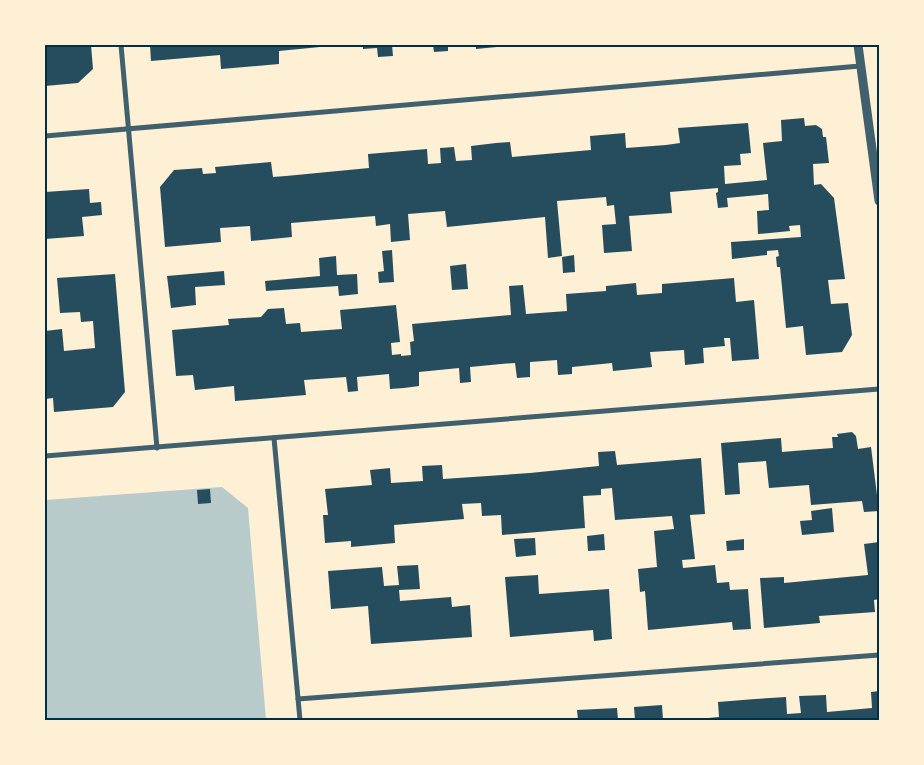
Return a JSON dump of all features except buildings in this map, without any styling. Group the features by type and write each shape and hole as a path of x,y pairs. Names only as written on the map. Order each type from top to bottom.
{"street":[{"path":"121,45 157,448"},
{"path":"858,45 879,201"},
{"path":"45,136 860,66"},
{"path":"45,456 879,389"},
{"path":"274,438 300,720"},
{"path":"298,698 879,655"}],"shaded area":[{"path":"222,487 248,508 266,720 45,720 45,500"}]}
